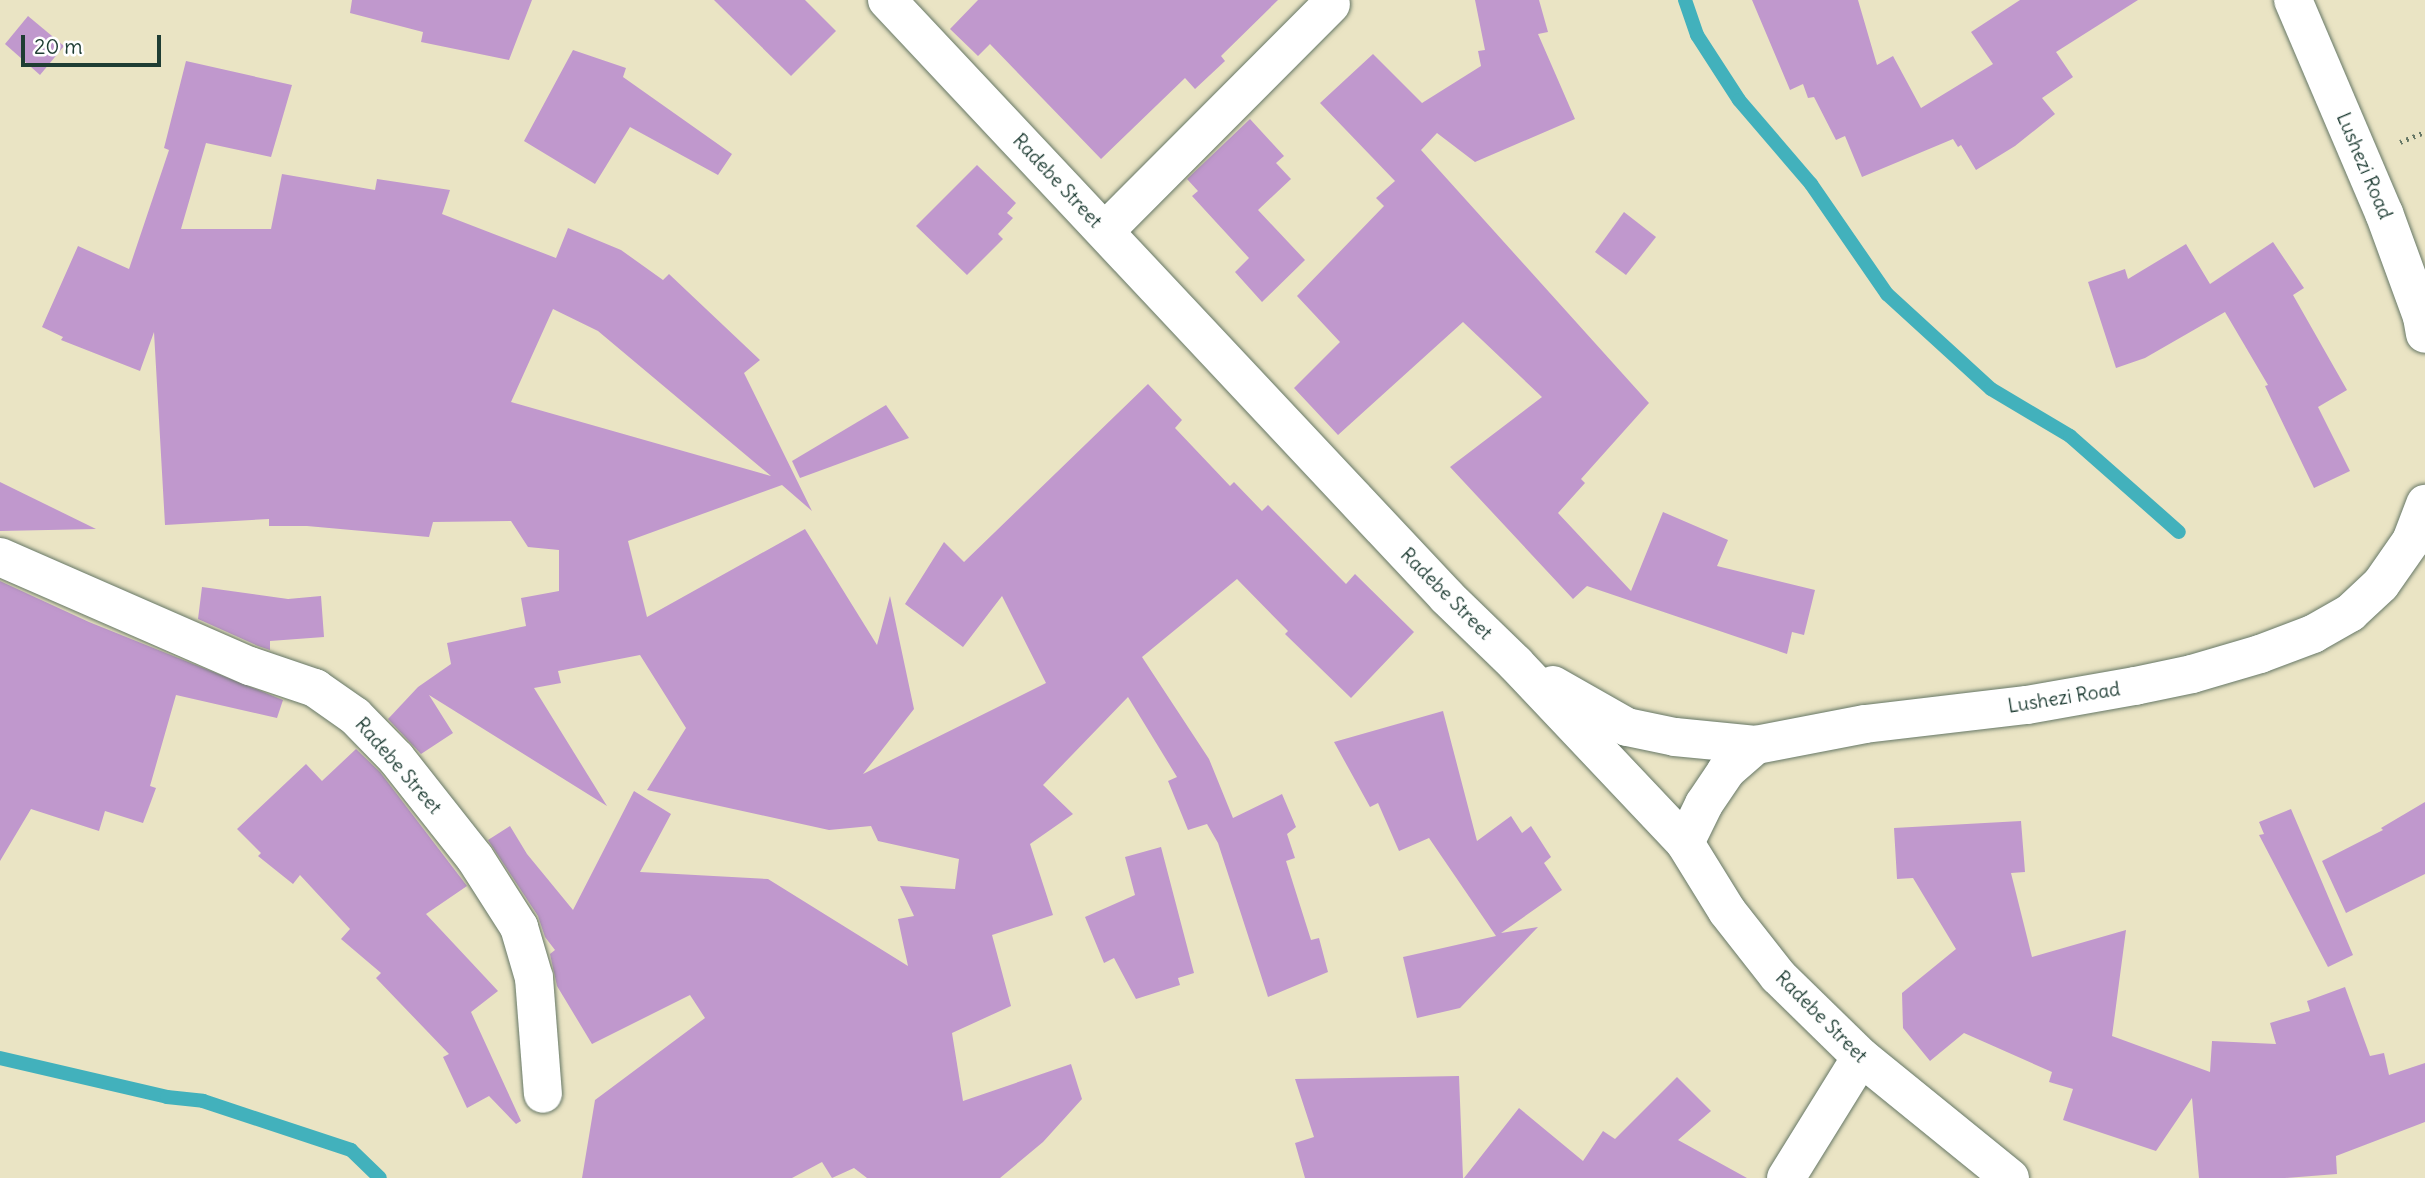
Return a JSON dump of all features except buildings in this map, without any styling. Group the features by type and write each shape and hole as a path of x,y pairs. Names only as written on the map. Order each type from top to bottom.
{"street":[{"name":"Radebe Street","path":"887,0 1447,597 1515,663 1685,843 1727,911 1777,976 1861,1057 2010,1178"},
{"name":"Lushezi Road","path":"2293,0 2384,213 2422,317 2425,334"},
{"path":"1105,231 1331,4"},
{"name":"Lushezi Road","path":"1756,745 1866,724 2054,701 2192,674 2260,654 2313,634 2350,613 2381,584 2411,541 2425,504"},
{"name":"Radebe Street","path":"0,557 250,666 315,688 355,716 396,758 475,858 519,927 534,978 543,1094"},
{"path":"1515,663 1627,727 1675,737 1756,745"},
{"path":"1685,843 1704,804 1726,771 1756,745"},
{"path":"1786,1178 1861,1057"}],"waterway":[{"path":"1685,0 1697,35 1739,100 1811,184 1887,294 1991,389 2070,436 2179,532"},
{"path":"0,1058 167,1097 203,1101 351,1150 380,1178"}]}
